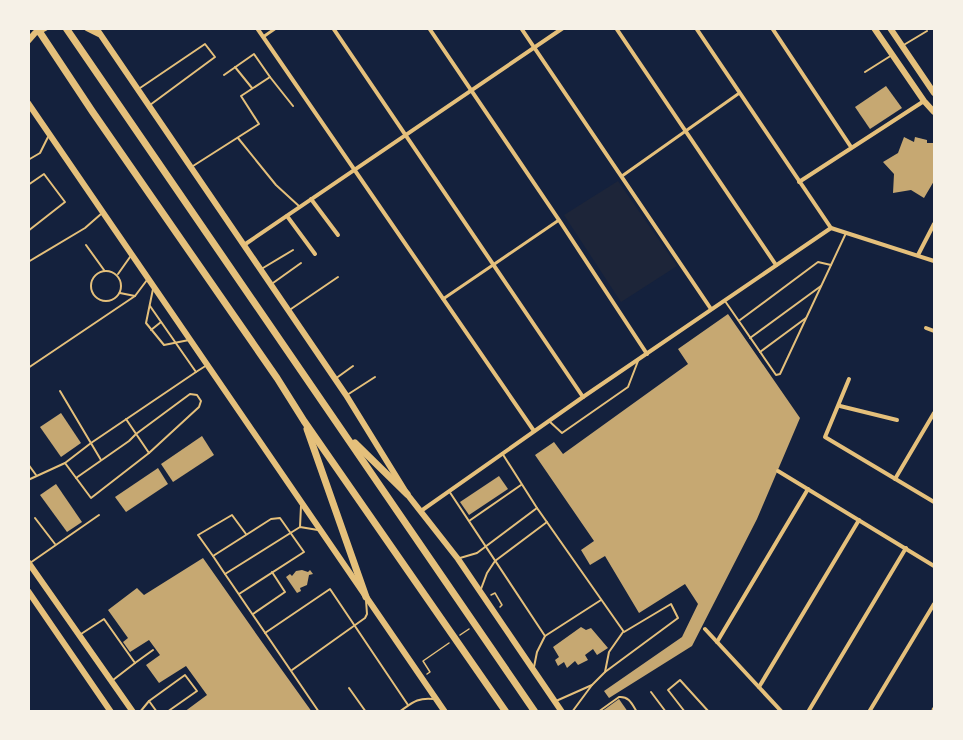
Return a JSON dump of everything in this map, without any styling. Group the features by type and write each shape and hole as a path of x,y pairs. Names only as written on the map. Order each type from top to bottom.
{"highway":[{"path":"37,28 277,378 304,421 506,711"},
{"path":"66,28 535,711"},
{"path":"304,421 366,597"},
{"path":"343,431 407,494"}],"main road":[{"path":"28,41 35,33 45,28"},
{"path":"87,28 98,31 346,395 407,494 458,559 562,711"},
{"path":"874,28 934,112"},
{"path":"890,28 934,93"},
{"path":"28,103 445,711"},
{"path":"29,563 133,711"},
{"path":"28,591 111,711"}],"street":[{"path":"257,28 534,431"},
{"path":"263,37 276,28"},
{"path":"333,28 583,397"},
{"path":"429,28 647,354"},
{"path":"521,28 711,309"},
{"path":"244,245 563,28"},
{"path":"615,28 776,265"},
{"path":"696,28 738,94 831,228 934,261"},
{"path":"772,28 851,147"},
{"path":"622,176 738,94"},
{"path":"799,182 924,101"},
{"path":"311,199 338,236"},
{"path":"287,216 315,254"},
{"path":"443,299 559,220"},
{"path":"918,255 934,224"},
{"path":"421,511 448,490 831,228"},
{"path":"926,328 934,331"},
{"path":"849,379 840,406 825,437 934,502"},
{"path":"840,406 897,420"},
{"path":"895,479 934,413"},
{"path":"778,471 934,566"},
{"path":"717,642 808,489"},
{"path":"759,687 859,520"},
{"path":"808,711 906,548"},
{"path":"870,711 934,604"},
{"path":"705,629 782,711"}],"lane":[{"path":"902,46 927,31"},
{"path":"138,90 206,44 216,57 149,106"},
{"path":"224,75 254,54 293,106"},
{"path":"865,72 892,55"},
{"path":"235,67 252,88"},
{"path":"191,168 259,124 241,96 270,77"},
{"path":"28,160 40,153 50,134"},
{"path":"238,138 276,185 300,207"},
{"path":"28,184 44,174 65,202 28,231"},
{"path":"28,262 85,228 103,212"},
{"path":"724,300 776,375 780,374 846,233"},
{"path":"86,245 104,270"},
{"path":"260,269 293,250"},
{"path":"117,275 132,255"},
{"path":"739,320 818,262 831,265"},
{"path":"271,285 302,263"},
{"path":"104,270 117,275 122,283 120,293 111,301 103,301 95,297 91,283 95,275 104,270"},
{"path":"288,311 338,277"},
{"path":"28,368 135,296 148,278"},
{"path":"750,338 822,285"},
{"path":"153,286 146,323 164,345 190,339"},
{"path":"120,293 135,296"},
{"path":"150,306 196,372"},
{"path":"760,352 807,317"},
{"path":"151,330 161,322"},
{"path":"549,421 562,433 628,387 638,361"},
{"path":"28,480 65,464 126,418 207,365"},
{"path":"335,379 353,366"},
{"path":"346,395 375,377"},
{"path":"60,391 101,460"},
{"path":"65,464 91,498 149,453 199,408 201,401 197,395 190,394 76,478"},
{"path":"126,418 149,453"},
{"path":"502,453 537,508 624,632"},
{"path":"28,464 36,475"},
{"path":"469,521 522,485"},
{"path":"448,490 545,636"},
{"path":"300,527 301,502"},
{"path":"458,559 477,553 537,508"},
{"path":"29,563 99,514"},
{"path":"246,534 232,514 198,535 319,711"},
{"path":"35,518 55,544"},
{"path":"213,556 271,519 280,518 291,533 303,552 239,594"},
{"path":"480,591 495,561 547,522"},
{"path":"225,574 300,527 321,531"},
{"path":"253,614 285,592 272,572"},
{"path":"266,633 330,589 408,705"},
{"path":"291,670 355,626 367,614 366,597"},
{"path":"533,670 537,652 545,636 602,600"},
{"path":"572,711 591,685 605,672 678,618 671,604 624,632 609,652 605,672"},
{"path":"79,635 104,619 135,663"},
{"path":"111,681 153,650"},
{"path":"140,711 149,701 185,675 197,691 167,711"},
{"path":"685,711 668,690 680,680 709,711"},
{"path":"555,701 591,685"},
{"path":"349,688 366,711"},
{"path":"651,692 666,711"},
{"path":"399,711 423,697 436,699"},
{"path":"598,711 619,697 628,699 637,711"},
{"path":"149,701 157,711"}],"path":[{"path":"494,611 502,605 495,593"},
{"path":"458,636 476,624"},
{"path":"430,672 423,661 450,642"}],"shaded area":[{"path":"618,181 677,266 621,302 564,215"}],"building":[{"path":"886,86 902,108 870,129 855,107"},
{"path":"904,137 914,142 915,137 927,140 927,143 934,143 934,181 924,198 911,190 893,193 894,174 883,162 898,153"},
{"path":"728,314 800,418 757,519 692,646 609,698 604,691 682,637 698,604 685,584 639,613 605,556 590,565 581,550 594,541 535,455 554,442 563,454 688,364 678,349"},
{"path":"61,413 81,443 61,457 40,427"},
{"path":"202,436 214,455 173,482 161,464"},
{"path":"158,468 168,484 126,512 115,497"},
{"path":"499,476 508,489 469,515 460,502"},
{"path":"56,484 82,522 67,532 40,495"},
{"path":"203,558 312,712 184,712 207,695 186,666 159,683 146,665 160,655 149,640 130,652 123,642 128,638 108,610 137,588 144,595"},
{"path":"302,570 308,572 310,570 313,574 309,575 307,585 300,588 301,591 297,593 286,577"},
{"path":"581,627 586,630 591,628 608,648 597,655 593,649 585,655 588,660 578,665 575,661 567,668 564,662 558,666 555,660 559,657 553,647"},
{"path":"619,699 628,712 601,712"}]}
